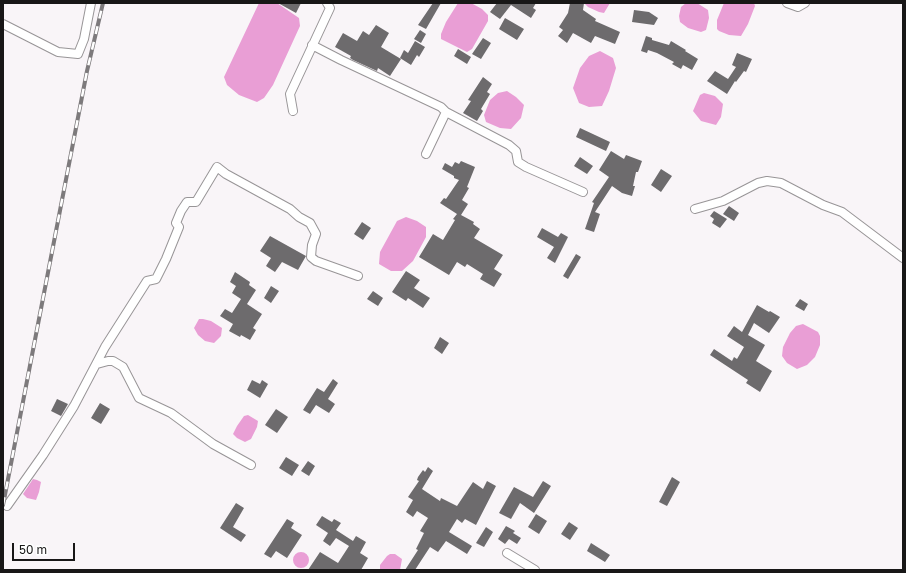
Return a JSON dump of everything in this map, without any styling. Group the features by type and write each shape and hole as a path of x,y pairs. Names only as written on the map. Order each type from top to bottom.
{"street":[{"path":"3,24 58,52 78,54 84,39 91,3"},
{"path":"293,111 290,94 330,8 327,3"},
{"path":"787,3 798,7 805,3"},
{"path":"312,45 340,60 441,107 446,112 509,145 516,151 518,162 526,168 583,192"},
{"path":"426,154 446,112"},
{"path":"7,506 43,455 74,406 106,347 148,281 156,279 179,227 176,223 181,211 187,202 196,202 217,167 226,174 290,209 299,217 310,223 316,234 312,245 311,257 316,261 358,276"},
{"path":"696,209 723,201 758,183 767,181 781,183 823,205 842,212 903,258"},
{"path":"97,364 113,361 122,367 139,398 171,413 213,444 251,465"},
{"path":"507,553 535,570"}],"shaded area":[{"path":"259,3 277,3 299,18 300,26 273,85 264,98 257,102 239,95 227,85 224,77"},
{"path":"458,3 471,3 482,9 488,15 488,21 472,49 467,52 441,39 441,34 446,22"},
{"path":"584,3 610,3 604,13 588,7"},
{"path":"686,3 697,3 708,10 709,18 706,30 701,32 688,28 680,22 679,16 681,7"},
{"path":"724,3 754,3 755,6 748,24 741,36 729,35 717,29 717,20"},
{"path":"600,51 613,58 616,68 609,91 602,106 589,107 579,103 573,88 580,68 589,56"},
{"path":"507,91 524,105 521,118 511,129 500,128 486,122 484,115 490,100 498,93"},
{"path":"704,93 715,96 723,104 721,117 716,125 701,121 693,111 700,95"},
{"path":"406,217 417,221 426,227 426,237 413,261 402,271 391,271 379,264 380,252 397,221"},
{"path":"199,319 211,321 222,328 221,336 214,343 205,341 198,335 194,328"},
{"path":"803,324 818,332 820,336 820,345 815,357 807,365 797,369 787,363 782,356 783,347 790,333 796,326"},
{"path":"248,415 258,421 257,427 251,439 245,442 233,434 244,416"},
{"path":"33,479 41,482 36,500 27,498 23,494"},
{"path":"301,552 308,557 309,560 304,567 301,568 294,563 293,560 298,553"},
{"path":"390,554 395,554 402,559 400,570 380,570 380,565"}],"building":[{"path":"278,3 301,3 296,13"},
{"path":"433,3 441,3 426,29 418,25"},
{"path":"497,3 536,3 533,8 536,10 531,18 511,5 500,19 490,12"},
{"path":"570,3 584,3 583,10 596,19 595,21 620,32 615,44 595,36 591,43 573,33 567,43 558,36 563,30 559,27 568,13"},
{"path":"634,10 649,12 658,18 654,25 632,22"},
{"path":"505,18 524,29 517,40 499,29"},
{"path":"376,25 389,33 381,47 401,59 390,76 378,68 377,71 353,60 350,58 351,56 335,47 343,33 357,41 363,31 369,35"},
{"path":"420,30 426,34 421,43 414,39"},
{"path":"646,36 652,38 652,40 669,45 671,41 686,50 685,51 698,59 692,70 683,65 681,69 672,64 674,62 657,53 648,50 647,53 641,51"},
{"path":"483,38 491,43 481,59 472,54"},
{"path":"415,41 425,47 419,57 417,55 411,65 400,58 404,50 408,53"},
{"path":"458,49 471,57 467,64 454,56"},
{"path":"737,53 752,59 746,72 744,71 736,82 735,81 727,94 707,81 715,71 728,79 736,67 732,65"},
{"path":"483,77 492,84 487,92 490,94 481,109 483,111 477,121 463,113 471,101 468,100"},
{"path":"580,128 610,142 606,151 576,137"},
{"path":"611,151 624,159 626,155 642,161 638,172 636,172 633,186 635,186 632,196 622,193 612,186 595,212 600,214 594,232 585,229 594,203 592,202 609,177 599,170"},
{"path":"580,157 593,166 587,174 574,166"},
{"path":"461,161 475,167 467,187 469,188 462,200 468,204 461,215 474,222 473,224 480,229 474,238 503,255 494,269 502,274 494,287 480,279 483,274 467,264 465,267 457,262 449,275 419,257 433,234 443,240 455,220 453,219 457,214 440,203 444,198 446,199 459,180 442,169 445,163 452,167 455,162 459,164"},
{"path":"661,169 672,176 661,192 651,185"},
{"path":"729,206 739,213 734,221 723,214"},
{"path":"714,211 727,219 720,228 712,223 714,219 710,216"},
{"path":"362,222 371,228 363,240 354,234"},
{"path":"542,228 558,237 561,233 568,237 555,263 547,258 554,247 537,237"},
{"path":"270,236 306,256 298,270 282,262 275,272 266,266 271,258 260,251"},
{"path":"576,254 581,257 568,279 563,276"},
{"path":"406,271 420,280 414,288 430,298 423,308 408,298 406,301 392,292"},
{"path":"235,272 250,282 249,285 256,290 247,304 262,314 253,328 256,330 250,340 229,331 233,324 220,316 225,309 232,313 241,299 232,293 236,286 230,282"},
{"path":"271,286 279,291 271,303 264,298"},
{"path":"373,291 383,298 378,306 367,299"},
{"path":"800,299 808,304 804,311 795,306"},
{"path":"757,305 780,317 769,333 754,323 748,335 765,345 756,361 772,371 760,392 746,383 748,380 710,355 714,349 732,361 734,357 737,359 744,347 727,336 734,326 742,332"},
{"path":"440,337 449,343 442,354 434,348"},
{"path":"333,379 338,383 328,399 335,404 329,413 316,405 310,414 303,410 317,388 324,392"},
{"path":"252,380 260,384 262,380 268,384 260,398 247,390"},
{"path":"57,399 68,404 61,416 51,411"},
{"path":"100,403 110,409 101,424 91,418"},
{"path":"276,409 288,417 277,433 265,425"},
{"path":"286,457 299,465 292,476 279,468"},
{"path":"308,461 315,466 309,476 301,471"},
{"path":"428,467 433,471 422,489 440,501 441,498 457,506 473,482 483,489 487,481 496,486 476,525 465,519 462,523 457,519 449,532 472,546 467,554 446,541 438,552 430,547 415,570 405,570 418,550 416,549 424,533 420,531 428,518 417,511 413,517 406,512 413,500 408,497 419,481 417,480 418,477 423,470 425,472"},
{"path":"672,477 680,482 667,506 659,502"},
{"path":"543,481 551,486 534,513 520,503 511,519 499,513 514,487 533,497"},
{"path":"236,503 244,508 233,527 246,535 241,542 220,528"},
{"path":"536,514 547,521 539,534 528,527"},
{"path":"322,516 332,522 334,519 341,523 336,530 353,541 356,536 366,542 360,553 368,558 361,570 308,570 320,552 338,563 349,546 336,538 330,546 323,541 328,533 316,525"},
{"path":"287,519 294,523 291,528 302,535 287,558 276,551 271,558 264,554"},
{"path":"569,522 578,528 570,540 561,534"},
{"path":"506,526 515,531 513,533 521,538 517,544 509,539 505,544 498,539"},
{"path":"486,527 493,532 484,547 476,543"},
{"path":"591,543 610,555 605,562 587,551"}],"railway":[{"path":"3,505 87,71 103,3"}]}
